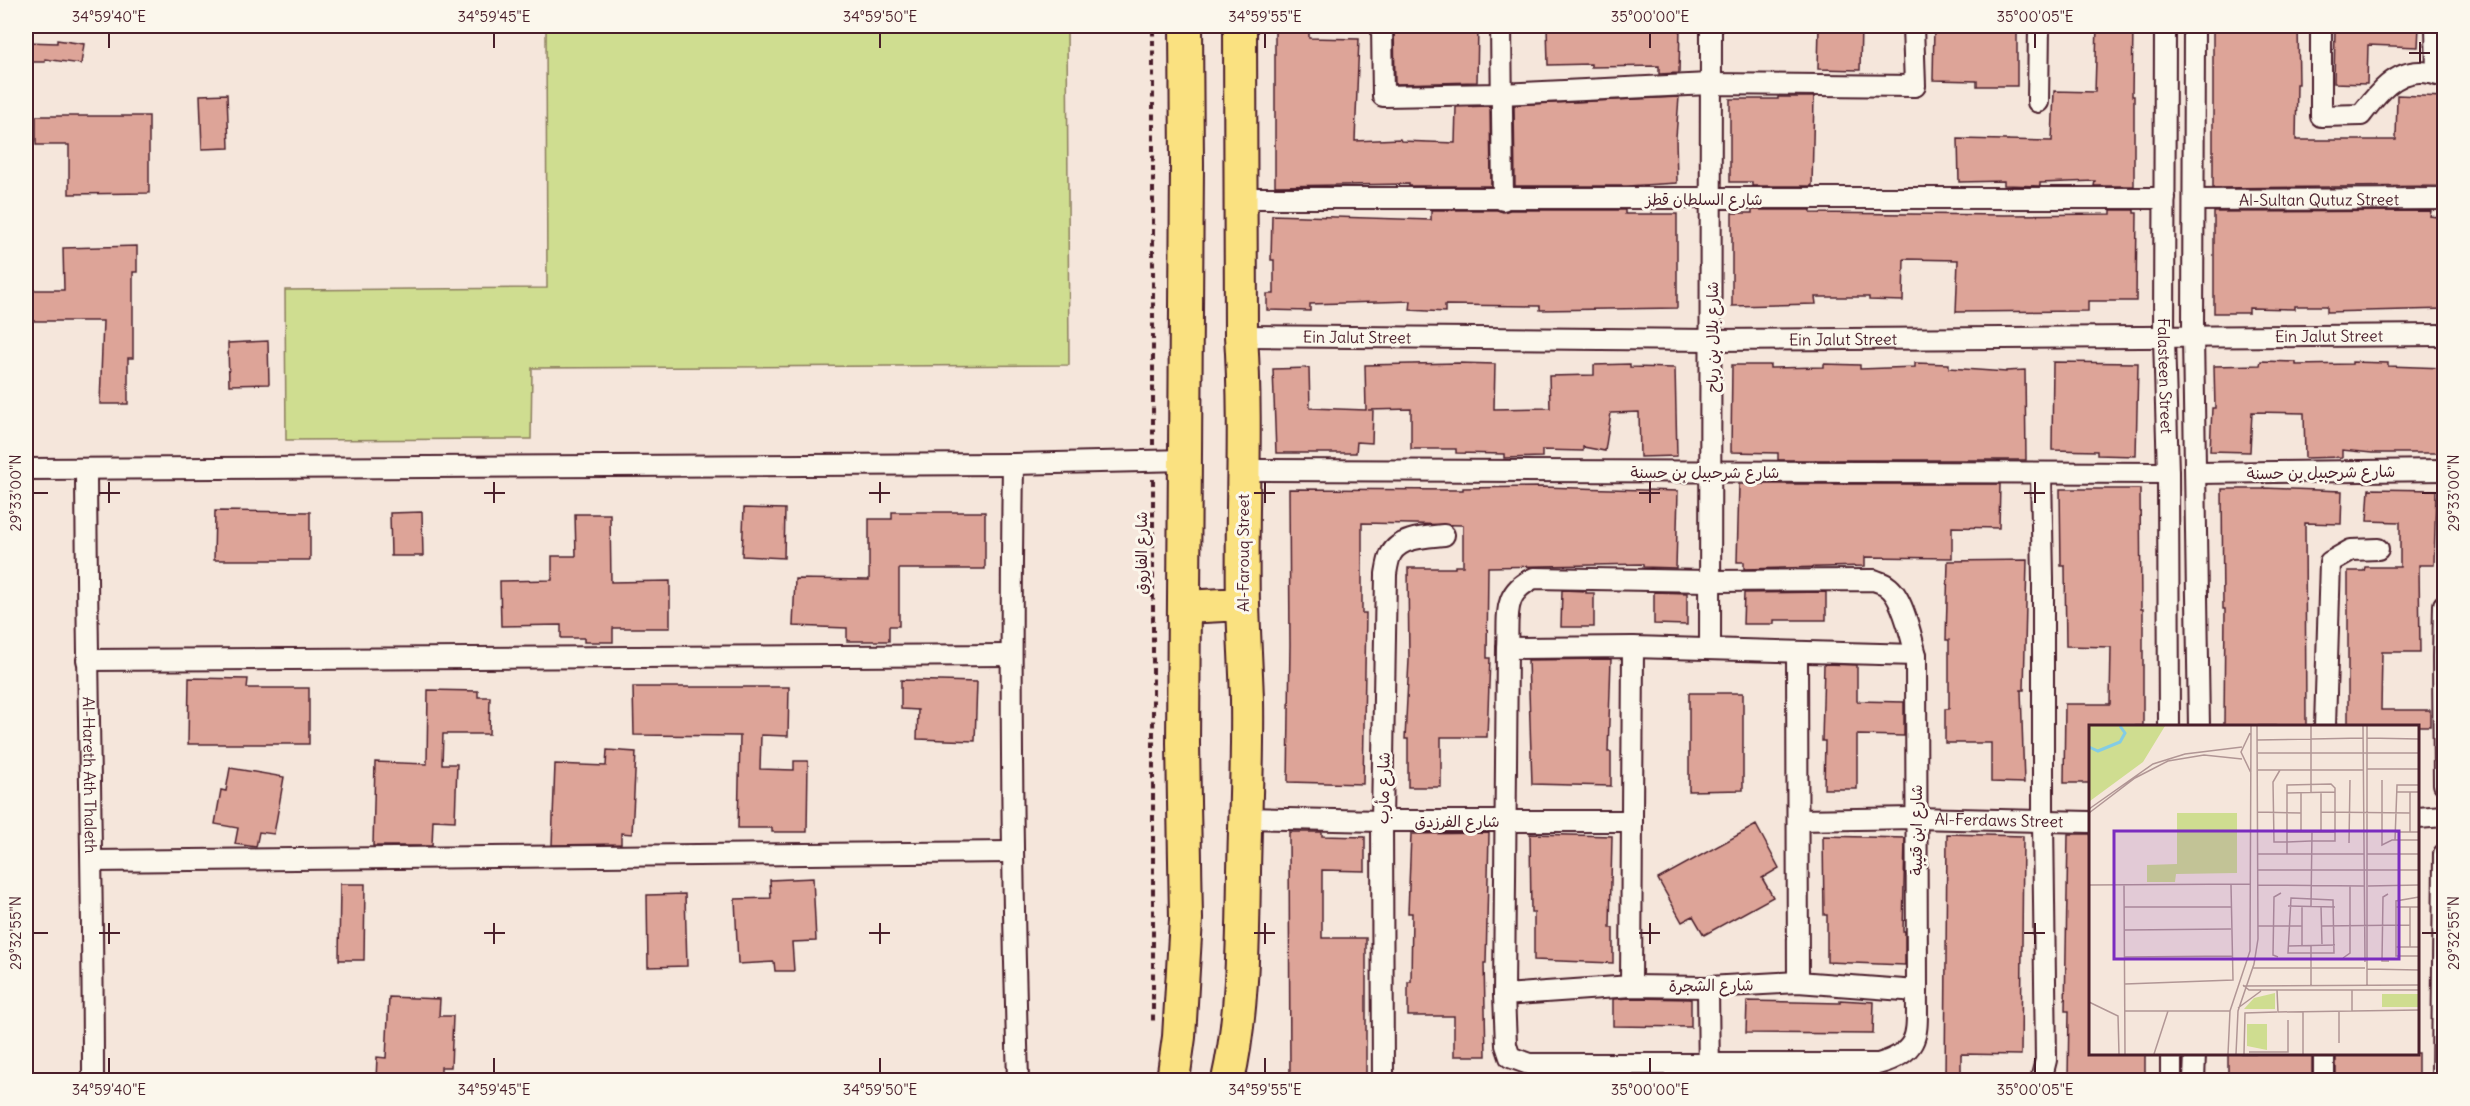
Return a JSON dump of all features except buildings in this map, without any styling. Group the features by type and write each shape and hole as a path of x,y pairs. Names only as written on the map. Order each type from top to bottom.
{"main road":[{"path":"1173,1080 1179,1037 1186,919 1185,26"},
{"name":"Al-Farouq Street","path":"1228,1080 1241,966 1247,701 1243,604 1245,515 1242,470 1244,378 1241,336 1240,26"},
{"path":"1184,608 1243,604"}],"street":[{"path":"1382,26 1383,96 1500,94 1709,84 1915,86 1913,26"},
{"path":"1501,26 1503,200"},
{"name":"شارع بلال بن رباح","path":"1710,649 1712,340 1709,84 1711,26"},
{"path":"2038,102 2039,26"},
{"name":"Falasteen Street","path":"2164,26 2164,338 2168,473 2169,725"},
{"name":"Falasteen Street","path":"2194,26 2193,336 2199,725"},
{"path":"2321,26 2321,116 2361,115 2381,91 2406,73 2422,72 2441,75 2436,26"},
{"name":"شارع السلطان قطز","path":"1242,198 1503,200 2165,198"},
{"name":"Al-Sultan Qutuz Street","path":"2195,200 2445,199"},
{"name":"Ein Jalut Street","path":"1241,336 1712,340 2445,335"},
{"path":"26,469 1013,464 1186,460"},
{"path":"1013,464 1012,852 1018,1080"},
{"name":"Al-Hareth Ath Thaleth","path":"86,469 87,660 93,861 93,1080"},
{"name":"شارع شرحبيل بن حسنة","path":"1242,470 2168,473"},
{"name":"شارع شرحبيل بن حسنة","path":"2196,473 2445,470"},
{"path":"2041,473 2046,1060 2041,1080"},
{"name":"شارع مأرب","path":"1383,1080 1382,821 1386,573 1391,554 1403,544 1415,539 1444,535"},
{"path":"2325,725 2330,562 2351,550 2378,549"},
{"name":"شارع ابن قتيبة","path":"1504,995 1506,1045 1510,1057 1529,1064 1708,1072 1878,1064 1905,1053 1915,1039 1917,991 1916,655 1900,604 1888,586 1874,580 1709,581 1534,578 1516,588 1510,598 1507,648"},
{"path":"2445,605 2445,784"},
{"path":"1631,986 1633,647"},
{"path":"1504,995 1507,648 1633,647 1916,655"},
{"path":"1797,651 1798,982"},
{"path":"87,660 1011,655"},
{"path":"2419,818 2445,816"},
{"name":"شارع الفرزدق","path":"1245,818 1632,822"},
{"name":"Al-Ferdaws Street","path":"1799,820 1915,818 2089,822"},
{"path":"93,861 1012,852"},
{"path":"2442,1080 2445,854"},
{"name":"شارع الشجرة","path":"1504,995 1631,986 1708,987 1798,982 1917,991"},
{"path":"1708,987 1708,1072"},
{"path":"2171,1055 2171,1080"},
{"path":"2194,1080 2195,1055"},
{"path":"2324,1055 2324,1080"}],"path":[{"name":"شارع الفاروق","path":"1153,26 1153,1027"}],"green space":[{"path":"546,26 1067,26 1069,365 532,368 531,439 286,440 285,290 547,288"}]}
